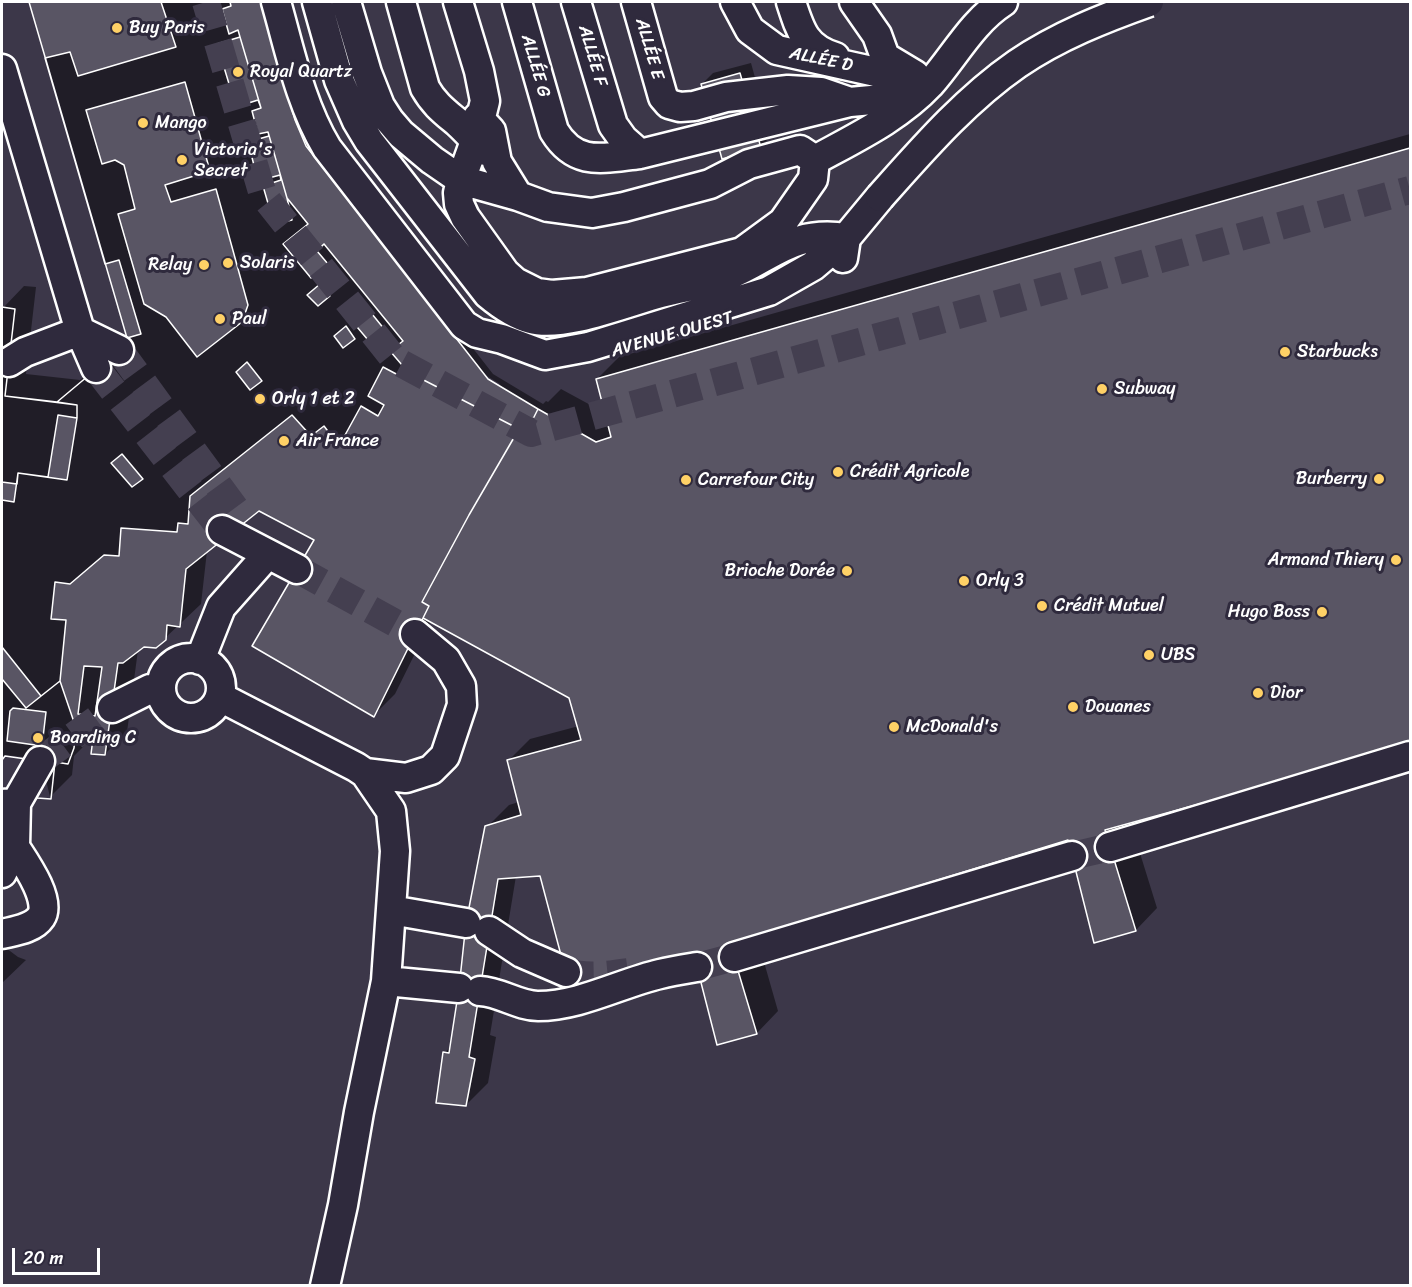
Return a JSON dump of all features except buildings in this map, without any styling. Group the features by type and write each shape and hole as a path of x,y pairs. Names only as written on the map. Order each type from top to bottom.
{"lane":[{"name":"AVENUE OUEST","path":"276,2 304,101 327,148 464,325 477,333 502,339 545,355 588,347 769,291 813,266 846,238 880,196 933,138 980,93 1018,63 1091,24 1149,2"},
{"path":"317,2 339,80 357,121 369,141 488,294 500,304 531,319 548,321 568,319 710,282 736,272 792,242 825,235 846,238"},
{"path":"346,2 367,73 380,106 389,120 401,134 432,160 461,180 548,207 592,213 624,207 710,184 749,164 800,150 815,160"},
{"path":"401,2 425,88 440,110 459,124 477,131"},
{"path":"442,2 477,131 518,196"},
{"path":"458,2 479,71 485,101 461,180 458,193 459,204 465,217 504,273 515,282 537,293 552,295 590,291 742,252 783,222 813,180 815,160"},
{"name":"ALLÉE G","path":"517,2 554,131 561,142 577,155 603,158 640,154"},
{"name":"ALLÉE F","path":"576,2 607,111 623,140 640,154"},
{"name":"ALLÉE E","path":"636,2 663,97 669,104 680,107 694,106 726,97 788,90 820,92 850,102"},
{"name":"ALLÉE D","path":"735,2 750,30 777,50 922,91"},
{"path":"791,2 801,29 810,43 820,52 922,91"},
{"path":"854,2 877,35 885,57 922,91"},
{"path":"876,2 877,35"},
{"path":"815,160 897,113 922,91 982,20 1003,2"},
{"path":"2,69 80,331 96,368"},
{"path":"640,154 850,102 892,98 922,91"},
{"path":"9,362 25,352 80,331 119,350"},
{"path":"200,660 245,542 297,569"},
{"path":"220,697 365,773 406,778 430,770 445,756 462,705 461,686 446,660 415,634"},
{"path":"190,658 200,660 215,670 219,678 220,697 215,706 198,717 188,718 177,715 164,700 161,690 162,680 166,671 173,664 190,658"},
{"path":"112,708 150,689 161,690"},
{"path":"1110,847 1410,756"},
{"path":"2,934 23,929 34,923 41,917 43,909 40,891 33,875 15,847 9,803 40,761"},
{"path":"324,1286 343,1205 359,1112 386,981 395,851 391,812 365,773"},
{"path":"2,873 15,847"},
{"path":"734,957 1072,856"},
{"path":"391,910 477,927 526,954 566,972"},
{"path":"478,990 511,979 526,954"},
{"path":"386,981 478,990 538,1006 572,1001 661,974 697,967"},
{"path":"627,972 661,974"}],"shaded area":[{"path":"2,2 1410,2 1410,1285 2,1286"}],"tunnel":[{"path":"206,2 263,195 395,360 531,433 1410,190"},
{"path":"119,350 242,518"},
{"path":"96,368 222,530"},
{"path":"297,569 415,634"},
{"path":"40,761 112,708"},
{"path":"1072,856 1110,847"},
{"path":"697,967 734,957"},
{"path":"566,972 589,975 628,972"}],"place":[{"name":"Buy Paris","path":"117,28"},
{"name":"Royal Quartz","path":"238,72"},
{"name":"Mango","path":"143,123"},
{"name":"Victoria's Secret","path":"182,160"},
{"name":"Solaris","path":"228,263"},
{"name":"Relay","path":"204,265"},
{"name":"Paul","path":"220,319"},
{"name":"Starbucks","path":"1285,352"},
{"name":"Subway","path":"1102,389"},
{"name":"Orly 1 et 2","path":"260,399"},
{"name":"Air France","path":"284,441"},
{"name":"Crédit Agricole","path":"838,472"},
{"name":"Burberry","path":"1379,479"},
{"name":"Carrefour City","path":"686,480"},
{"name":"Armand Thiery","path":"1396,560"},
{"name":"Brioche Dorée","path":"847,571"},
{"name":"Orly 3","path":"964,581"},
{"name":"Crédit Mutuel","path":"1042,606"},
{"name":"Hugo Boss","path":"1322,612"},
{"name":"UBS","path":"1149,655"},
{"name":"Dior","path":"1258,693"},
{"name":"Douanes","path":"1073,707"},
{"name":"McDonald's","path":"894,727"},
{"name":"Boarding C","path":"38,738"}]}
